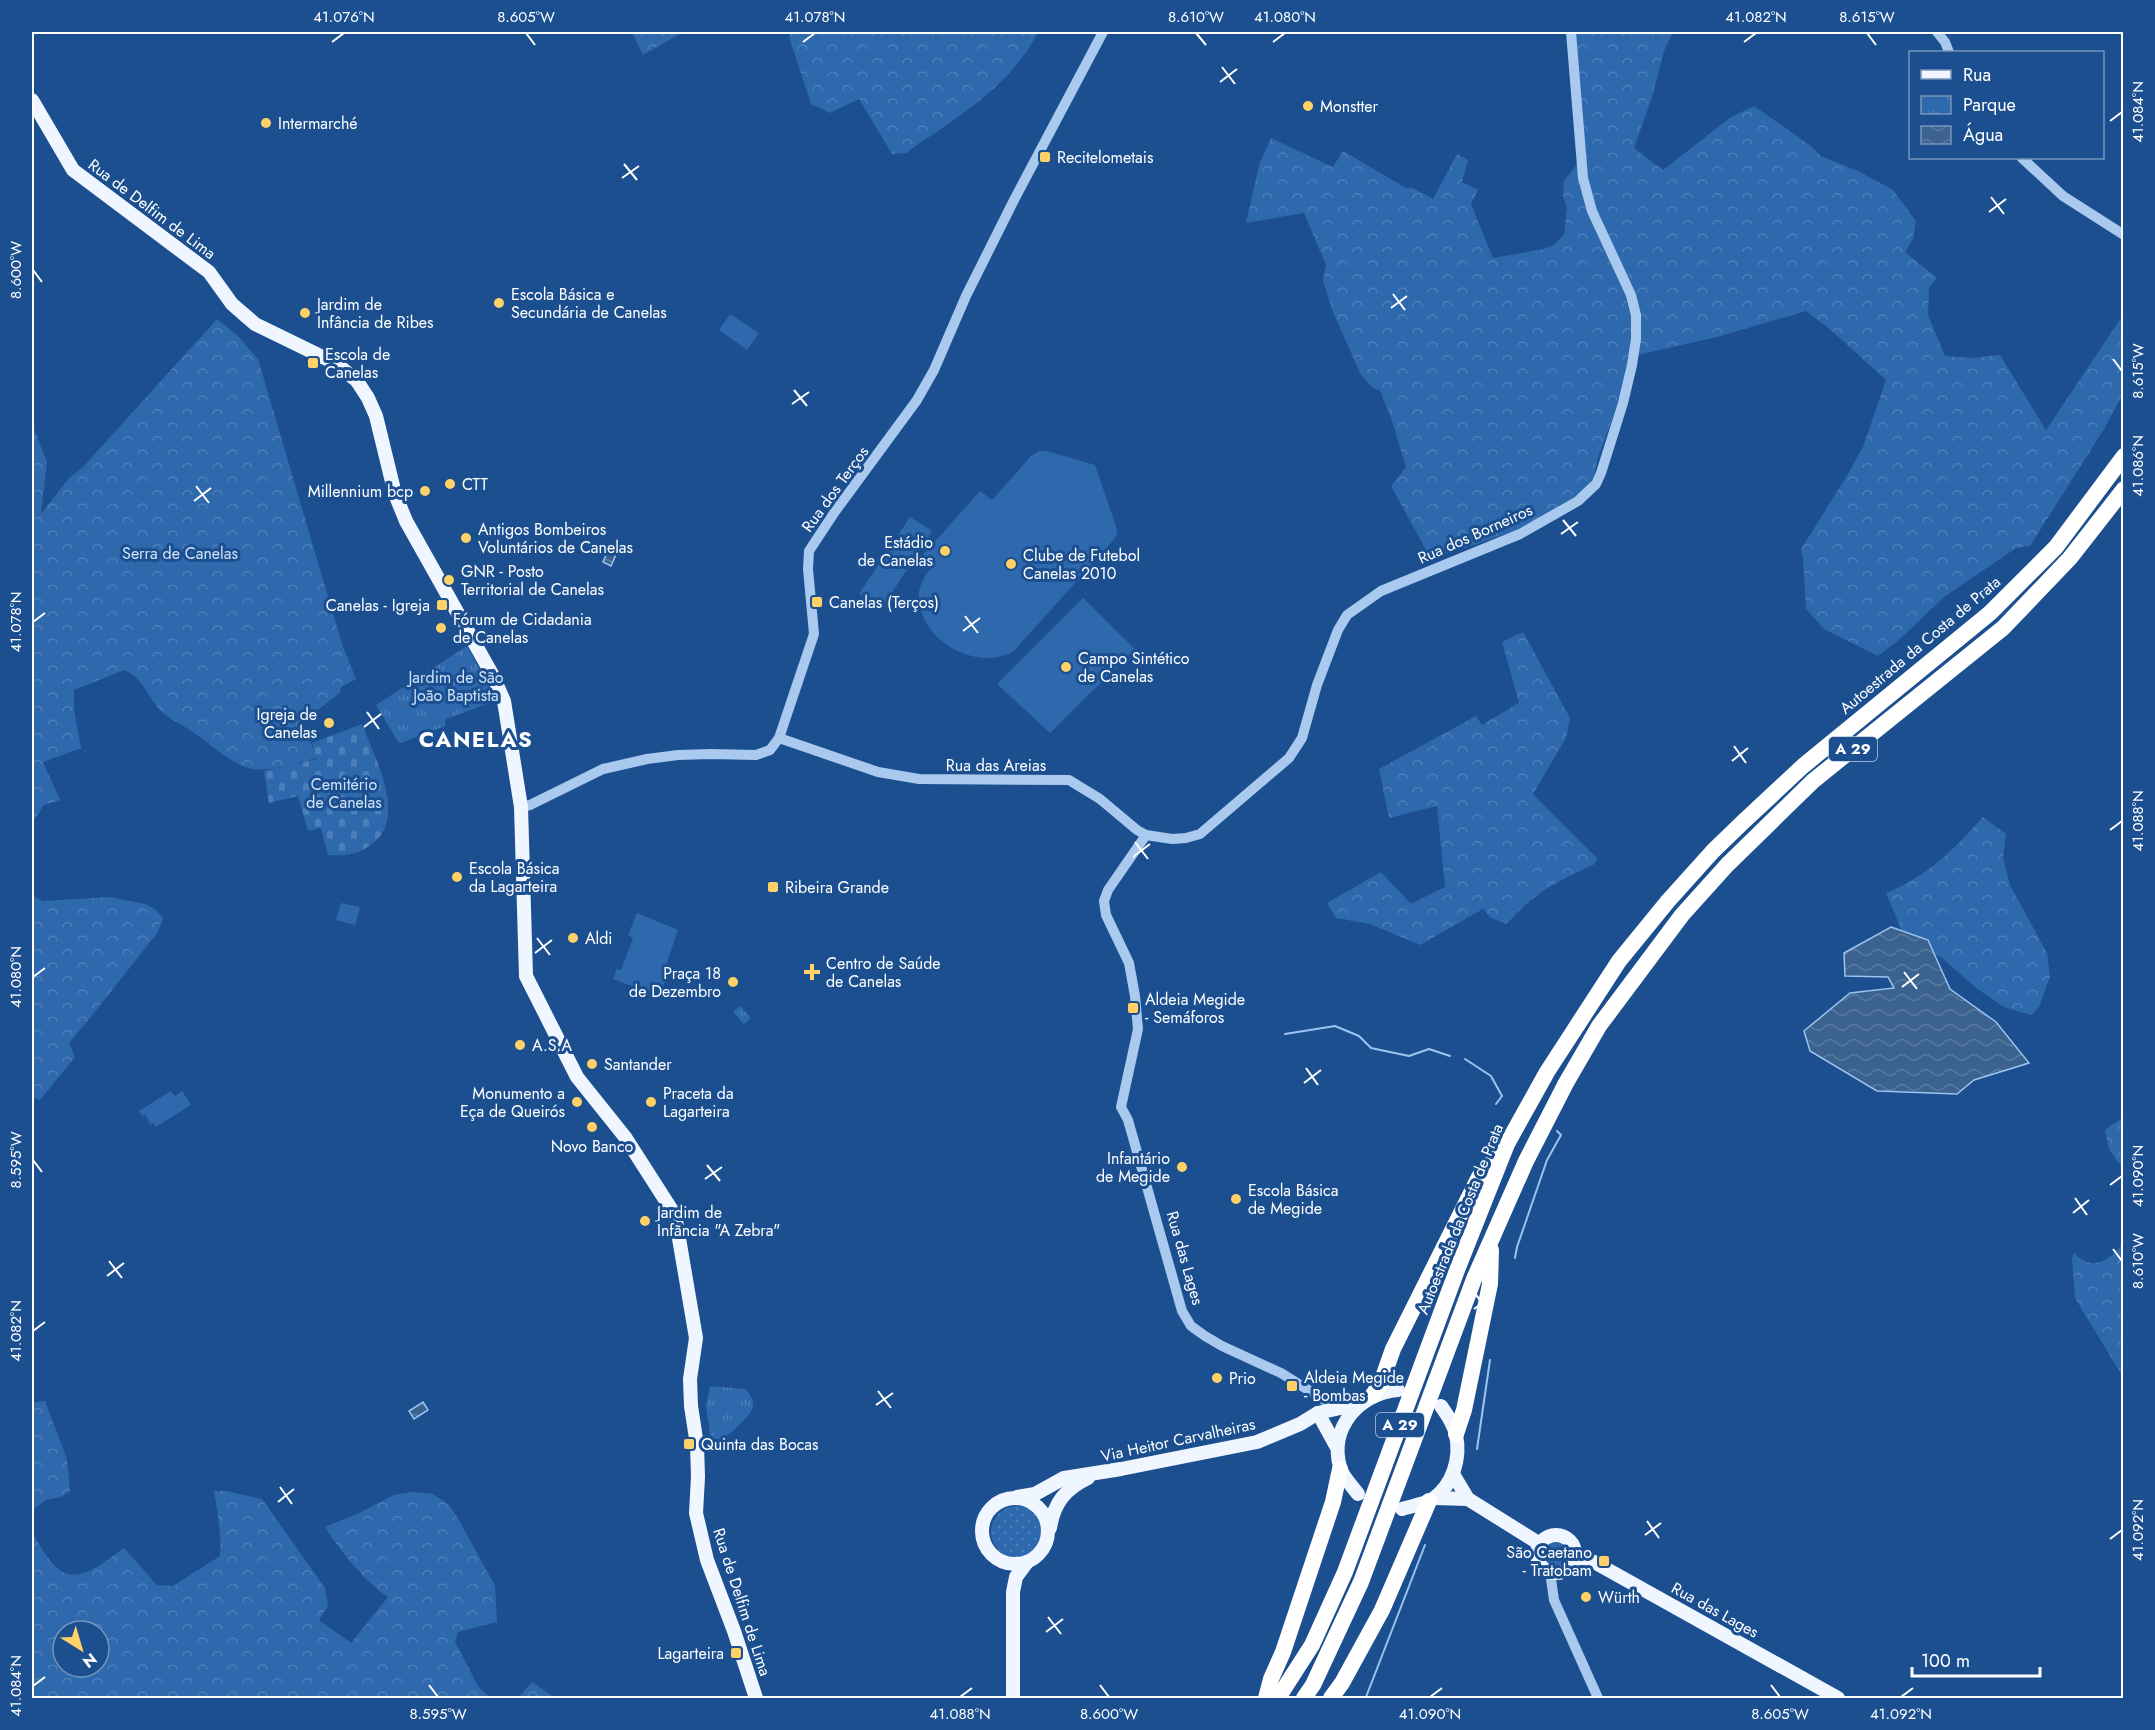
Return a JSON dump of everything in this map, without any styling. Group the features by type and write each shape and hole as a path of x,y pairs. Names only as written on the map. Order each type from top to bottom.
{"highway":[{"name":"Autoestrada da Costa de Prata","path":"1278,1698 1312,1644 1345,1572 1457,1270 1507,1144 1547,1072 1619,961 1713,851 1803,766 1990,613 2056,548 2124,456"},
{"name":"A 29","path":"1304,1698 1313,1685 1361,1582 1474,1280 1526,1161 1571,1074 1615,1002 1682,915 1726,865 1813,781 2003,628 2070,558 2124,489"},
{"path":"1365,1400 1381,1383 1393,1348 1479,1176 1507,1144"},
{"path":"1456,1434 1464,1410 1490,1284 1491,1244"},
{"path":"1266,1698 1333,1502 1340,1469"},
{"path":"1331,1698 1342,1683 1382,1610 1432,1499"}],"main road":[{"name":"Rua de Delfim de Lima","path":"32,100 73,170 208,272 232,304 255,324 337,364 357,381 376,416 395,494 406,521 489,668 504,701 521,807 526,976 577,1077 625,1137 675,1215 696,1338 690,1379 691,1406 697,1445 696,1513 707,1560 756,1698"},
{"path":"1358,1494 1340,1469 1336,1446 1318,1413 1365,1400 1384,1391 1398,1390"},
{"path":"1336,1446 1344,1425 1365,1400"},
{"path":"1432,1499 1453,1474 1458,1454 1456,1434 1440,1406"},
{"name":"Via Heitor Carvalheiras","path":"1013,1592 1010,1578 987,1549 982,1538 985,1516 1000,1500 1035,1494 1064,1478 1096,1474 1257,1442 1300,1424 1318,1413"},
{"path":"1300,1424 1319,1425 1328,1431"},
{"name":"Via Heitor Carvalheiras","path":"1012,1698 1013,1592 1016,1577 1027,1562 1042,1551 1057,1503 1068,1489 1096,1474"},
{"path":"1453,1474 1468,1499 1540,1544"},
{"path":"1017,1497 1028,1499 1037,1505 1044,1513 1049,1533"},
{"path":"1402,1509 1432,1499 1468,1499"},
{"path":"1555,1536 1566,1538 1573,1547 1574,1559 1572,1564 1562,1572 1550,1572 1545,1570 1538,1561 1537,1555 1540,1544 1555,1536"},
{"path":"994,1557 1004,1563 1027,1562"},
{"name":"Rua das Lages","path":"1574,1559 1594,1562 1838,1698"}],"street":[{"name":"Rua dos Terços","path":"779,738 814,634 808,569 809,551 917,400 1014,200 1103,32"},
{"name":"Rua dos Borneiros","path":"1200,834 1289,758 1297,748 1317,685 1347,615 1382,591 1520,534 1578,501 1596,484 1627,387 1635,352 1637,326 1631,295 1592,211 1583,178 1571,32"},
{"path":"1937,32 1949,51"},
{"path":"2023,159 2063,196 2124,235"},
{"path":"521,807 530,805 603,770 620,765 678,755 756,755 770,750 779,738"},
{"name":"Rua das Areias","path":"779,738 878,772 919,779 1070,780 1095,795 1146,835 1172,839 1200,834"},
{"name":"Rua das Lages","path":"1146,835 1108,890 1104,901 1106,915 1129,963 1138,1029 1121,1107 1128,1120 1182,1311 1191,1326 1222,1346 1281,1373 1336,1408"},
{"path":"1307,1389 1318,1413"},
{"path":"1550,1572 1554,1600 1598,1698"}],"green space":[{"path":"632,32 683,32 643,55"},
{"path":"791,32 1038,32 1027,52 1013,69 980,100 906,153 892,154 859,99 830,113 811,104 789,37"},
{"path":"1569,32 1673,32 1664,51 1652,97 1634,148 1663,170 1731,117 1754,106 1811,146 1821,156 1858,171 1893,190 1916,221 1913,239 1905,252 1937,278 1929,288 1928,315 1945,356 1974,358 2000,355 2046,430 2123,315 2123,394 2104,429 2030,546 2016,548 1944,597 1900,639 1878,656 1824,629 1806,609 1801,549 1863,447 1886,380 1832,331 1806,311 1717,337 1633,356 1593,478 1580,493 1563,507 1519,529 1431,559 1391,486 1406,467 1391,418 1380,391 1373,388 1361,375 1333,312 1323,281 1326,265 1304,213 1246,223 1259,165 1271,138 1333,167 1343,151 1406,188 1413,188 1433,199 1457,154 1468,160 1462,182 1478,190 1471,204 1493,258 1544,249 1554,245 1564,234 1567,208 1563,196 1564,181 1585,154"},
{"path":"730,314 759,333 747,350 719,330"},
{"name":"Serra de Canelas","path":"217,319 237,335 258,359 342,644 356,679 340,688 341,692 302,722 317,758 261,770 237,763 168,716 160,710 136,677 124,670 74,690 74,710 81,748 43,762 60,800 44,805 32,823 32,424 47,462 41,514 69,478 83,467"},
{"path":"1039,451 1047,451 1095,465 1117,535 1014,651 999,657 983,658 967,655 938,638 921,611 920,586 933,565 922,556 980,491 992,500 1031,456"},
{"path":"910,517 932,531 882,608 859,594"},
{"name":"Campo Sintético de Canelas","path":"1083,598 1135,649 1050,733 997,684"},
{"path":"1523,632 1570,718 1566,738 1533,794 1597,858 1595,864 1539,894 1506,924 1491,918 1483,909 1420,945 1370,924 1336,918 1327,903 1381,872 1411,904 1445,887 1437,806 1389,818 1379,769 1476,716 1482,725 1519,703 1502,642"},
{"name":"Jardim de São João Baptista","path":"467,646 494,701 446,719 445,726 401,743 398,742 376,705"},
{"name":"Cemitério de Canelas","path":"362,724 385,786 388,803 387,819 382,833 367,848 351,854 328,855 321,828 308,831 298,796 269,803 264,771 317,759 312,743"},
{"path":"1983,817 2006,834 2003,858 2010,885 2047,953 2050,977 2039,1007 2031,1015 2004,1007 1976,988 1941,957 1907,943 1886,893 1915,879 1939,861"},
{"path":"32,896 43,901 110,897 145,904 154,908 163,918 158,932 69,1043 75,1057 40,1100 32,1097"},
{"path":"341,903 360,907 355,925 336,920"},
{"path":"637,913 678,930 663,974 667,976 659,996 613,979 617,969 621,970 633,938 628,935"},
{"path":"740,1006 751,1018 744,1024 733,1012"},
{"path":"171,1091 175,1096 182,1091 191,1105 156,1127 154,1123 150,1125 146,1115 142,1116 139,1111"},
{"path":"2122,1118 2123,1169 2109,1149 2105,1130"},
{"path":"2123,1243 2123,1377 2075,1298 2072,1258 2074,1253 2087,1262 2100,1262 2112,1255"},
{"path":"710,1386 745,1389 753,1401 753,1407 745,1420 712,1447 706,1406"},
{"path":"45,1401 67,1459 70,1491 61,1497 46,1500 32,1510 32,1402"},
{"path":"214,1491 226,1491 262,1499 325,1588 328,1606 319,1620 351,1643 388,1597 354,1565 325,1527 394,1495 412,1492 433,1494 449,1505 495,1586 497,1622 458,1632 455,1642 478,1686 490,1698 32,1698 32,1533 50,1560 65,1573 74,1575 92,1570 124,1548 157,1585 173,1586 220,1556 220,1533"},
{"path":"1012,1506 1022,1506 1032,1510 1039,1517 1043,1532 1039,1547 1032,1554 1022,1558 1012,1558 1002,1554 995,1547 991,1537 991,1527 995,1517 1002,1510"},
{"path":"1557,1542 1565,1546 1569,1554 1565,1562 1557,1566 1549,1562 1545,1554 1549,1546"},
{"path":"532,1682 555,1698 518,1698"}],"water":[{"path":"610,546 618,550 611,566 603,562"},
{"path":"1891,927 1928,940 1950,989 1996,1022 2029,1063 1974,1080 1957,1094 1877,1091 1810,1051 1804,1031 1850,993 1894,988 1888,977 1845,976 1844,953"},
{"path":"423,1402 428,1410 414,1419 409,1411"}],"waterway":[{"path":"1285,1034 1335,1026 1359,1036 1371,1048 1409,1056 1429,1049 1450,1056"},
{"path":"1465,1059 1491,1076 1502,1096 1496,1104"},
{"path":"1515,1258 1547,1160 1561,1135 1557,1131"},
{"path":"1477,1449 1490,1360"},
{"path":"1369,1698 1366,1697 1425,1545"}],"place":[{"name":"Monstter","path":"1308,106"},
{"name":"Intermarché","path":"266,123"},
{"name":"Recitelometais","path":"1045,157"},
{"name":"Escola Básica e Secundária de Canelas","path":"499,303"},
{"name":"Jardim de Infância de Ribes","path":"305,313"},
{"name":"Escola de Canelas","path":"313,363"},
{"name":"CTT","path":"450,484"},
{"name":"Millennium bcp","path":"425,491"},
{"name":"Antigos Bombeiros Voluntários de Canelas","path":"466,538"},
{"name":"Estádio de Canelas","path":"945,551"},
{"name":"Clube de Futebol Canelas 2010","path":"1011,564"},
{"name":"GNR - Posto Territorial de Canelas","path":"449,580"},
{"name":"Canelas (Terços)","path":"817,602"},
{"name":"Canelas - Igreja","path":"442,605"},
{"name":"Fórum de Cidadania de Canelas","path":"441,628"},
{"name":"Campo Sintético de Canelas","path":"1066,667"},
{"name":"Igreja de Canelas","path":"329,723"},
{"name":"Escola Básica da Lagarteira","path":"457,877"},
{"name":"Ribeira Grande","path":"773,887"},
{"name":"Aldi","path":"573,938"},
{"name":"Centro de Saúde de Canelas","path":"812,972"},
{"name":"Praça 18 de Dezembro","path":"733,982"},
{"name":"Aldeia Megide - Semáforos","path":"1133,1008"},
{"name":"A.S.A","path":"520,1045"},
{"name":"Santander","path":"592,1064"},
{"name":"Monumento a Eça de Queirós","path":"577,1102"},
{"name":"Praceta da Lagarteira","path":"651,1102"},
{"name":"Novo Banco","path":"592,1127"},
{"name":"Infantário de Megide","path":"1182,1167"},
{"name":"Escola Básica de Megide","path":"1236,1199"},
{"name":"Jardim de Infãncia \"A Zebra\"","path":"645,1221"},
{"name":"Prio","path":"1217,1378"},
{"name":"Aldeia Megide - Bombas","path":"1292,1386"},
{"name":"Quinta das Bocas","path":"689,1444"},
{"name":"São Caetano - Tratobam","path":"1604,1561"},
{"name":"Würth","path":"1586,1597"},
{"name":"Lagarteira","path":"736,1653"}],"district":[{"name":"CANELAS","path":"476,739"}]}
